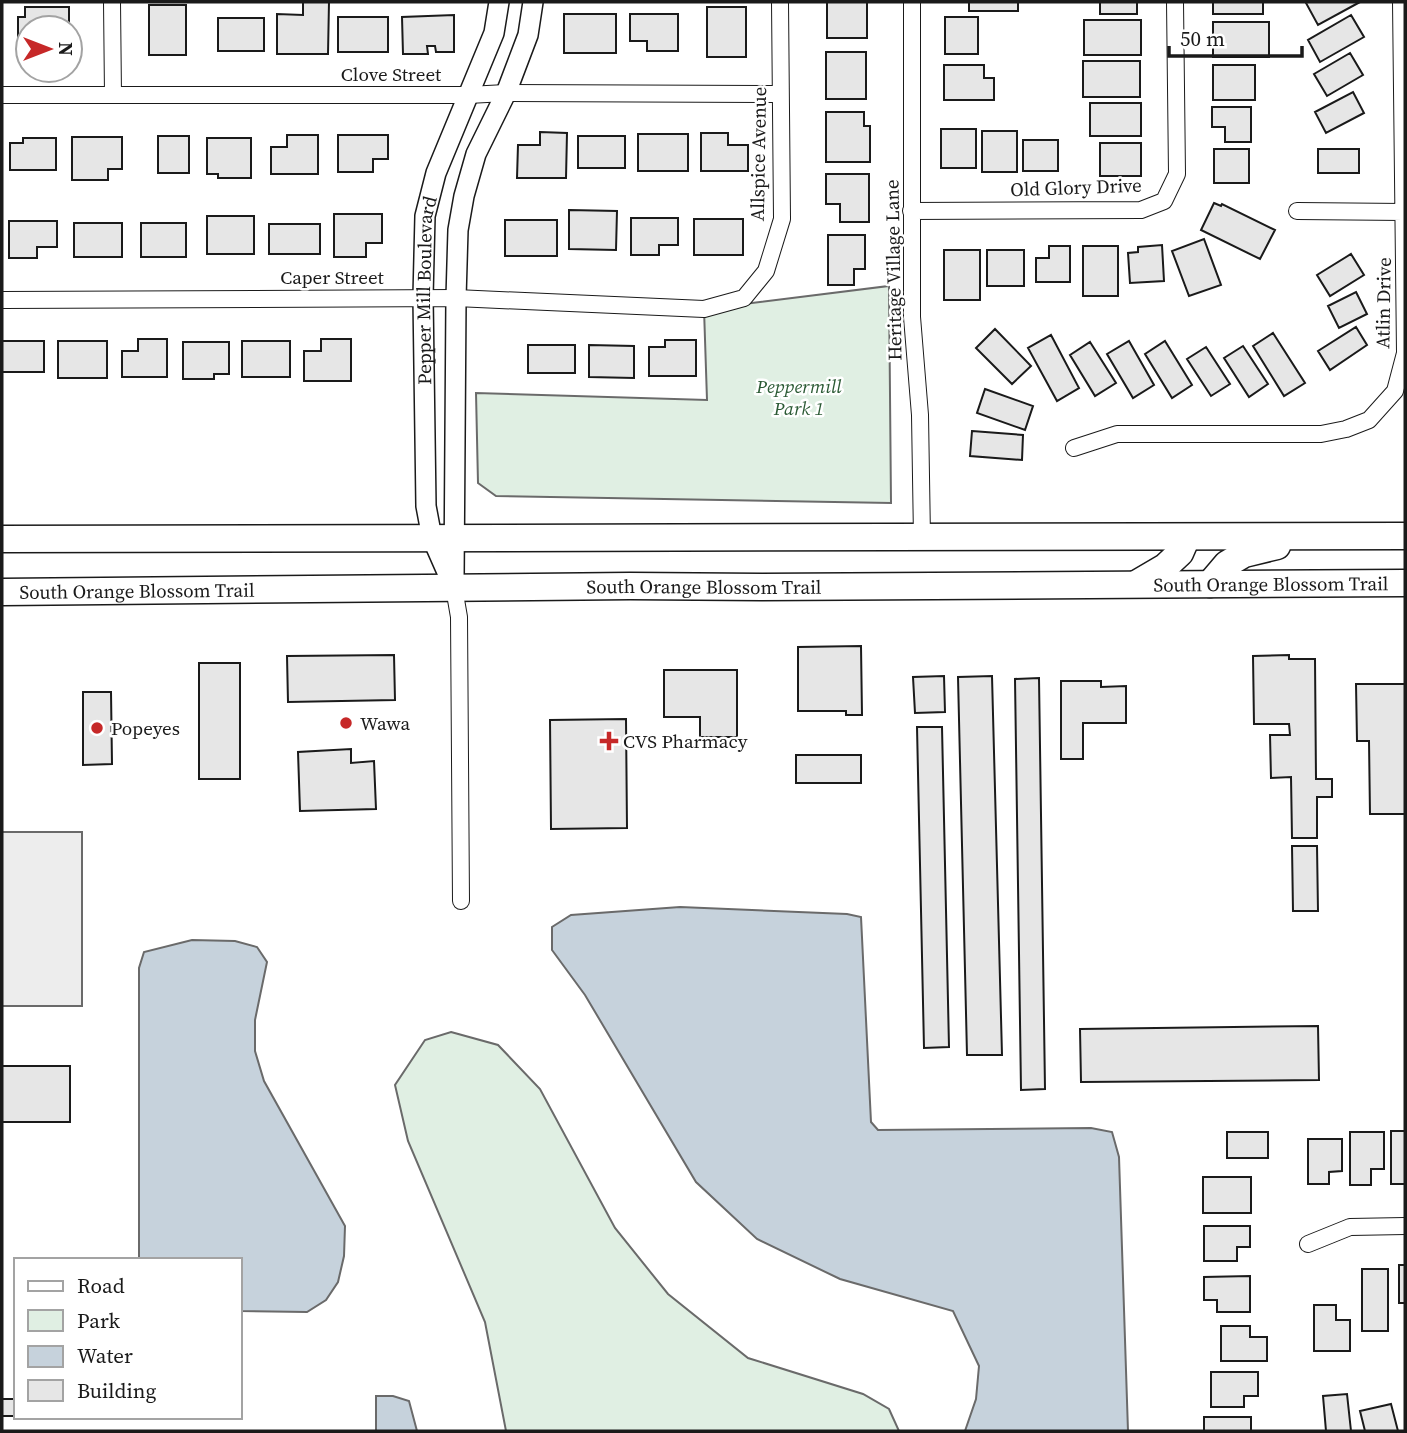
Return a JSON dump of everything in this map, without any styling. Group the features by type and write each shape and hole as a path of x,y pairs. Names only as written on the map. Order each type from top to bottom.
{"main road":[{"path":"1210,584 1227,564 1244,555 1316,536"},
{"path":"2,539 1405,536"},
{"path":"1134,585 1165,567 1180,553 1187,537"},
{"name":"South Orange Blossom Trail","path":"2,592 1405,583"}],"street":[{"path":"112,2 113,95"},
{"name":"Pepper Mill Boulevard","path":"443,538 426,506 423,298 425,216 436,173 494,33 499,2"},
{"name":"Pepper Mill Boulevard","path":"461,901 459,617 443,538 458,230 464,196 477,154 506,93 528,35 533,2"},
{"name":"Allspice Avenue","path":"744,298 766,271 782,219 780,2"},
{"name":"Heritage Village Lane","path":"912,2 912,317 920,415 922,538"},
{"name":"Old Glory Drive","path":"911,211 1140,210 1164,201 1177,174 1175,2"},
{"name":"Atlin Drive","path":"1074,448 1117,434 1321,434 1369,421 1395,391 1405,353 1401,2"},
{"name":"Clove Street","path":"2,95 780,94"},
{"path":"1297,211 1404,212"},
{"name":"Caper Street","path":"2,300 456,298 704,309 744,298"},
{"path":"1308,1244 1350,1227 1405,1226"}],"green space":[{"name":"Peppermill Park 1","path":"889,286 891,503 496,496 478,483 476,393 707,400 704,309"},
{"path":"451,1032 498,1045 540,1089 615,1228 668,1294 748,1358 863,1394 889,1409 899,1431 506,1431 485,1322 408,1141 395,1085 425,1040"}],"shaded area":[{"path":"2,832 82,832 82,1006 2,1006"}],"water":[{"path":"680,907 847,914 861,917 871,1122 878,1130 1091,1128 1112,1132 1119,1157 1128,1431 965,1431 976,1399 979,1366 953,1311 840,1279 757,1239 696,1182 585,995 552,950 552,927 571,915"},
{"path":"192,940 235,941 257,947 267,962 255,1020 255,1051 264,1081 345,1226 344,1256 338,1282 326,1300 307,1312 242,1311 242,1258 139,1258 139,968 144,952"},
{"path":"376,1396 393,1396 409,1401 417,1431 376,1431"}],"building":[{"path":"303,2 329,2 328,54 277,54 277,14 303,15"},
{"path":"827,2 867,2 867,38 827,38"},
{"path":"969,2 1018,2 1018,11 969,11"},
{"path":"1100,2 1137,2 1137,14 1100,14"},
{"path":"1213,2 1263,2 1263,14 1213,14"},
{"path":"1360,2 1318,25 1306,3"},
{"path":"149,5 186,5 186,55 149,55"},
{"path":"25,7 69,7 69,14 25,14"},
{"path":"707,7 746,7 746,57 707,57"},
{"path":"564,14 616,14 616,53 564,53"},
{"path":"630,14 678,14 678,51 647,51 647,41 630,41"},
{"path":"454,15 454,52 436,52 435,46 427,46 428,54 403,54 402,17"},
{"path":"1351,15 1364,37 1320,62 1308,40"},
{"path":"338,17 388,17 388,52 338,52"},
{"path":"945,17 978,17 978,54 945,54"},
{"path":"218,18 264,18 264,51 218,51"},
{"path":"1084,20 1141,20 1141,55 1084,55"},
{"path":"1213,22 1269,22 1269,57 1213,57"},
{"path":"826,52 866,52 866,99 826,99"},
{"path":"1350,53 1363,75 1327,96 1314,74"},
{"path":"1083,61 1140,61 1140,97 1083,97"},
{"path":"944,65 984,65 984,78 994,78 994,100 944,100"},
{"path":"1213,65 1255,65 1255,100 1213,100"},
{"path":"1353,92 1364,113 1326,133 1315,112"},
{"path":"1090,103 1141,103 1141,136 1090,136"},
{"path":"1212,107 1251,107 1251,142 1225,142 1225,127 1212,127"},
{"path":"826,112 864,112 864,126 870,126 870,162 826,162"},
{"path":"941,129 976,129 976,168 941,168"},
{"path":"982,131 1017,131 1017,172 982,172"},
{"path":"540,132 567,133 566,178 517,178 518,145 540,145"},
{"path":"701,133 728,133 728,145 748,145 748,171 701,171"},
{"path":"638,134 688,134 688,171 638,171"},
{"path":"287,135 318,135 318,174 271,174 271,147 287,147"},
{"path":"338,135 388,135 388,159 373,159 373,172 338,172"},
{"path":"158,136 189,136 189,173 158,173"},
{"path":"578,136 625,136 625,168 578,168"},
{"path":"72,137 122,137 122,169 108,169 108,180 72,180"},
{"path":"23,138 56,138 56,170 10,170 10,143 23,143"},
{"path":"207,138 251,138 251,178 218,178 218,174 207,174"},
{"path":"1023,140 1058,140 1058,171 1023,171"},
{"path":"1100,143 1141,143 1141,176 1100,176"},
{"path":"1214,149 1249,149 1249,183 1214,183"},
{"path":"1318,149 1359,149 1359,173 1318,173"},
{"path":"826,174 869,174 869,222 840,222 840,204 826,204"},
{"path":"1214,203 1221,206 1222,204 1275,230 1260,259 1201,230"},
{"path":"569,210 617,211 616,250 569,249"},
{"path":"334,214 382,214 382,243 366,243 366,257 334,257"},
{"path":"207,216 254,216 254,254 207,254"},
{"path":"631,218 678,218 678,245 659,245 659,255 631,255"},
{"path":"694,219 743,219 743,255 694,255"},
{"path":"505,220 557,220 557,256 505,256"},
{"path":"9,221 57,221 57,247 37,247 37,258 9,258"},
{"path":"74,223 122,223 122,257 74,257"},
{"path":"141,223 186,223 186,257 141,257"},
{"path":"269,224 320,224 320,254 269,254"},
{"path":"828,235 865,235 865,269 854,269 854,285 828,285"},
{"path":"1204,239 1221,285 1189,296 1172,251"},
{"path":"1162,245 1164,281 1130,283 1128,253 1138,252 1138,247"},
{"path":"1049,246 1070,246 1070,282 1036,282 1036,258 1049,258"},
{"path":"1083,246 1118,246 1118,296 1083,296"},
{"path":"944,250 980,250 980,300 944,300"},
{"path":"987,250 1024,250 1024,286 987,286"},
{"path":"1351,254 1364,275 1330,296 1317,275"},
{"path":"1356,292 1367,314 1339,328 1328,306"},
{"path":"1356,327 1367,345 1330,370 1318,351"},
{"path":"995,329 1031,366 1012,384 976,348"},
{"path":"1273,333 1305,383 1284,396 1253,346"},
{"path":"1051,335 1079,388 1057,401 1028,348"},
{"path":"138,339 167,339 167,377 122,377 122,351 138,351"},
{"path":"321,339 351,339 351,381 304,381 304,351 321,351"},
{"path":"665,340 696,340 696,376 649,376 649,347 665,347"},
{"path":"2,341 44,341 44,372 2,372"},
{"path":"58,341 107,341 107,378 58,378"},
{"path":"242,341 290,341 290,377 242,377"},
{"path":"1129,341 1154,385 1133,398 1107,354"},
{"path":"1165,341 1192,385 1172,398 1145,354"},
{"path":"183,342 229,342 229,374 214,374 214,379 183,379"},
{"path":"1090,342 1116,383 1095,396 1070,355"},
{"path":"528,345 575,345 575,373 528,373"},
{"path":"589,345 634,346 634,378 589,377"},
{"path":"1243,346 1268,384 1249,397 1224,358"},
{"path":"1206,347 1230,384 1211,396 1187,359"},
{"path":"985,389 1033,406 1025,430 977,413"},
{"path":"972,431 1023,435 1022,460 970,456"},
{"path":"861,646 862,715 846,715 846,711 798,711 798,647"},
{"path":"394,655 395,700 288,702 287,656"},
{"path":"1289,655 1289,659 1315,659 1316,779 1332,779 1332,797 1317,797 1317,838 1292,838 1291,777 1271,778 1270,735 1290,735 1289,724 1254,724 1253,656"},
{"path":"199,663 240,663 240,779 199,779"},
{"path":"664,670 737,670 737,737 700,737 700,717 664,717"},
{"path":"944,676 945,712 915,713 913,677"},
{"path":"992,676 1002,1055 967,1055 958,677"},
{"path":"1039,678 1045,1089 1021,1090 1015,679"},
{"path":"1061,681 1101,681 1101,687 1126,686 1126,723 1083,723 1083,759 1061,759"},
{"path":"1356,684 1405,684 1405,814 1370,814 1369,741 1357,741"},
{"name":"Popeyes","path":"83,692 111,692 112,764 83,765"},
{"name":"CVS Pharmacy","path":"626,719 627,828 551,829 550,720"},
{"path":"917,727 942,727 949,1047 924,1048"},
{"path":"351,749 351,763 374,761 376,809 300,811 298,752"},
{"path":"796,755 861,755 861,783 796,783"},
{"path":"1292,846 1317,846 1318,911 1293,911"},
{"path":"1318,1026 1319,1080 1081,1082 1080,1029"},
{"path":"2,1066 70,1066 70,1122 2,1122"},
{"path":"1391,1131 1405,1131 1405,1184 1391,1184"},
{"path":"1227,1132 1268,1132 1268,1158 1227,1158"},
{"path":"1350,1132 1384,1132 1384,1169 1371,1169 1371,1185 1350,1185"},
{"path":"1308,1139 1342,1139 1342,1171 1329,1172 1329,1184 1308,1184"},
{"path":"1203,1177 1251,1177 1251,1213 1203,1213"},
{"path":"1204,1226 1250,1226 1250,1247 1237,1247 1237,1261 1204,1261"},
{"path":"1399,1265 1405,1265 1405,1303 1399,1303"},
{"path":"1362,1269 1388,1269 1388,1331 1362,1331"},
{"path":"1250,1276 1250,1312 1217,1312 1217,1300 1204,1300 1204,1277"},
{"path":"1314,1305 1336,1305 1336,1320 1350,1320 1350,1351 1314,1351"},
{"path":"1221,1326 1250,1326 1250,1337 1267,1337 1267,1361 1221,1361"},
{"path":"1211,1372 1258,1372 1258,1396 1244,1396 1244,1407 1211,1407"},
{"path":"1347,1394 1351,1431 1326,1431 1323,1396"},
{"path":"2,1399 14,1399 14,1416 2,1416"},
{"path":"1391,1404 1398,1431 1365,1431 1360,1411"},
{"path":"1204,1417 1251,1417 1251,1431 1204,1431"}],"place":[{"name":"Wawa","path":"346,723"},
{"name":"Popeyes","path":"97,728"},
{"name":"CVS Pharmacy","path":"609,741"}]}
